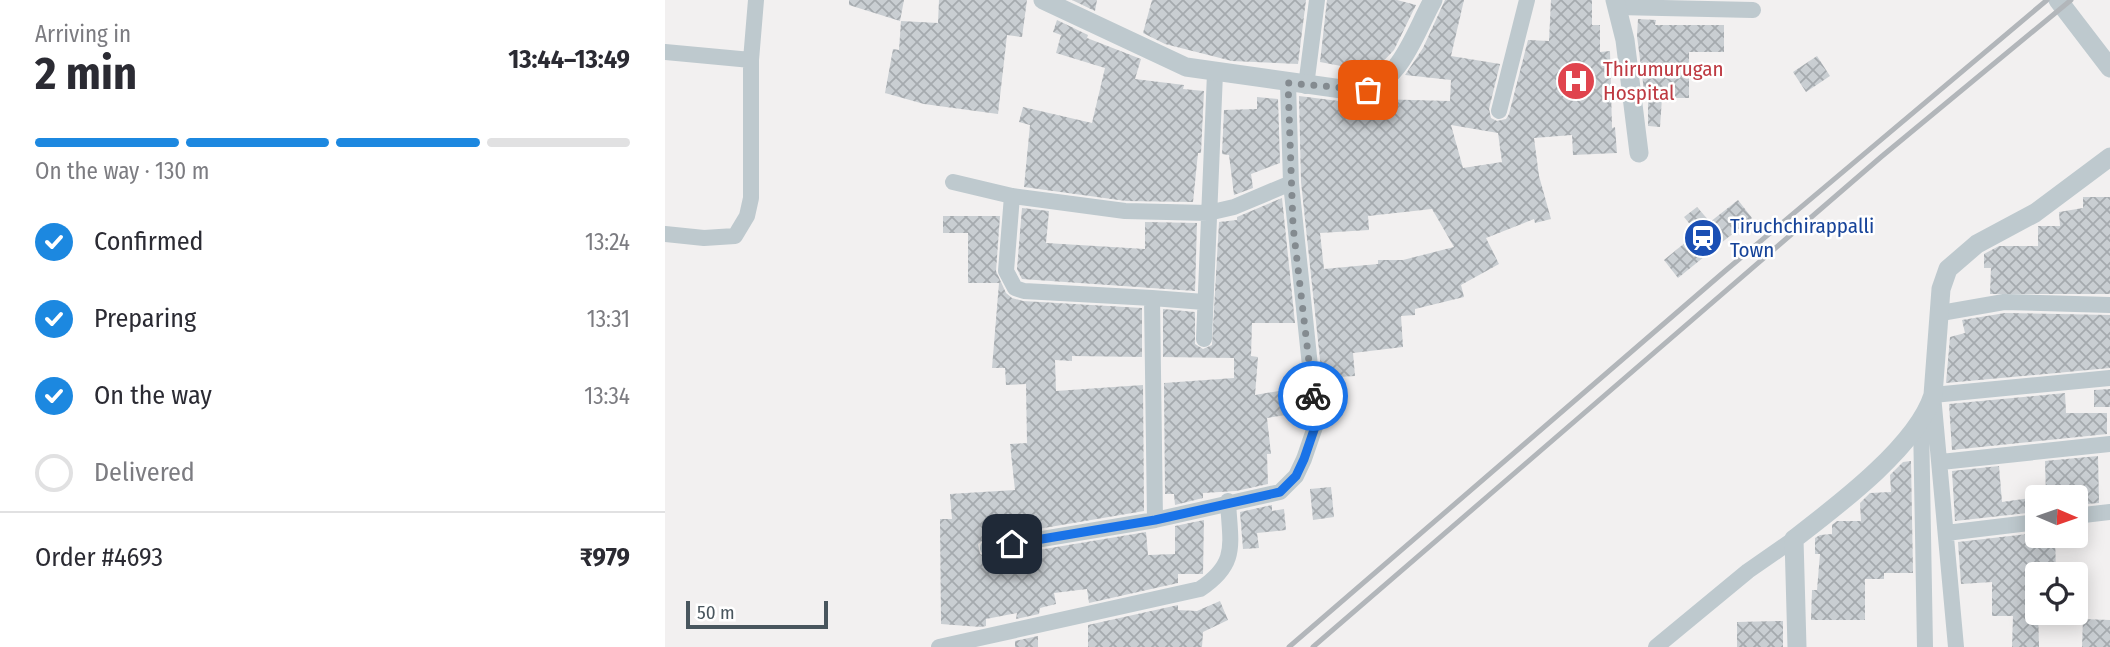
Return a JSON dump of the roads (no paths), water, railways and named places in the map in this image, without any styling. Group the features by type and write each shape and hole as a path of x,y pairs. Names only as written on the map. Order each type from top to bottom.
{"street":[{"path":"665,234 704,238 735,236 747,216 751,198 751,60 757,0"},
{"path":"1043,0 1174,63 1215,74 1356,91 1368,90 1386,81 1393,74 1433,0"},
{"path":"988,548 1155,520 1228,501 1280,492 1296,476 1316,424 1291,183 1297,85 1317,0"},
{"path":"1499,111 1527,0"},
{"path":"2058,0 2110,68"},
{"path":"1639,153 1625,40 1616,4 1753,10"},
{"path":"665,52 751,60"},
{"path":"1203,339 1215,74"},
{"path":"1954,646 1941,461 1933,395 1941,289 1948,269 1960,256 2035,213 2110,157"},
{"path":"953,182 1012,196 1125,211 1208,213 1234,207 1291,183"},
{"path":"1012,196 1006,271 1015,288 1024,291 1204,302"},
{"path":"1152,298 1155,520"},
{"path":"1941,313 2004,302 2110,305"},
{"path":"1933,395 2110,379"},
{"path":"1657,647 1748,570 1794,539 1902,447 1921,421 1933,395"},
{"path":"1921,421 1925,647"},
{"path":"1941,461 2110,444"},
{"path":"939,647 1200,589 1219,576 1228,560 1228,501"},
{"path":"2088,515 2110,512"},
{"path":"1946,534 2025,524"},
{"path":"1794,539 1797,647"},
{"path":"1675,647 1676,630"}],"railway":[{"path":"1289,647 1725,271 2047,0"},
{"path":"1313,647 1881,157 2071,0"}],"place":[{"name":"Thirumurugan Hospital","path":"1576,81"},
{"name":"Tiruchchirappalli Town","path":"1703,238"}]}
